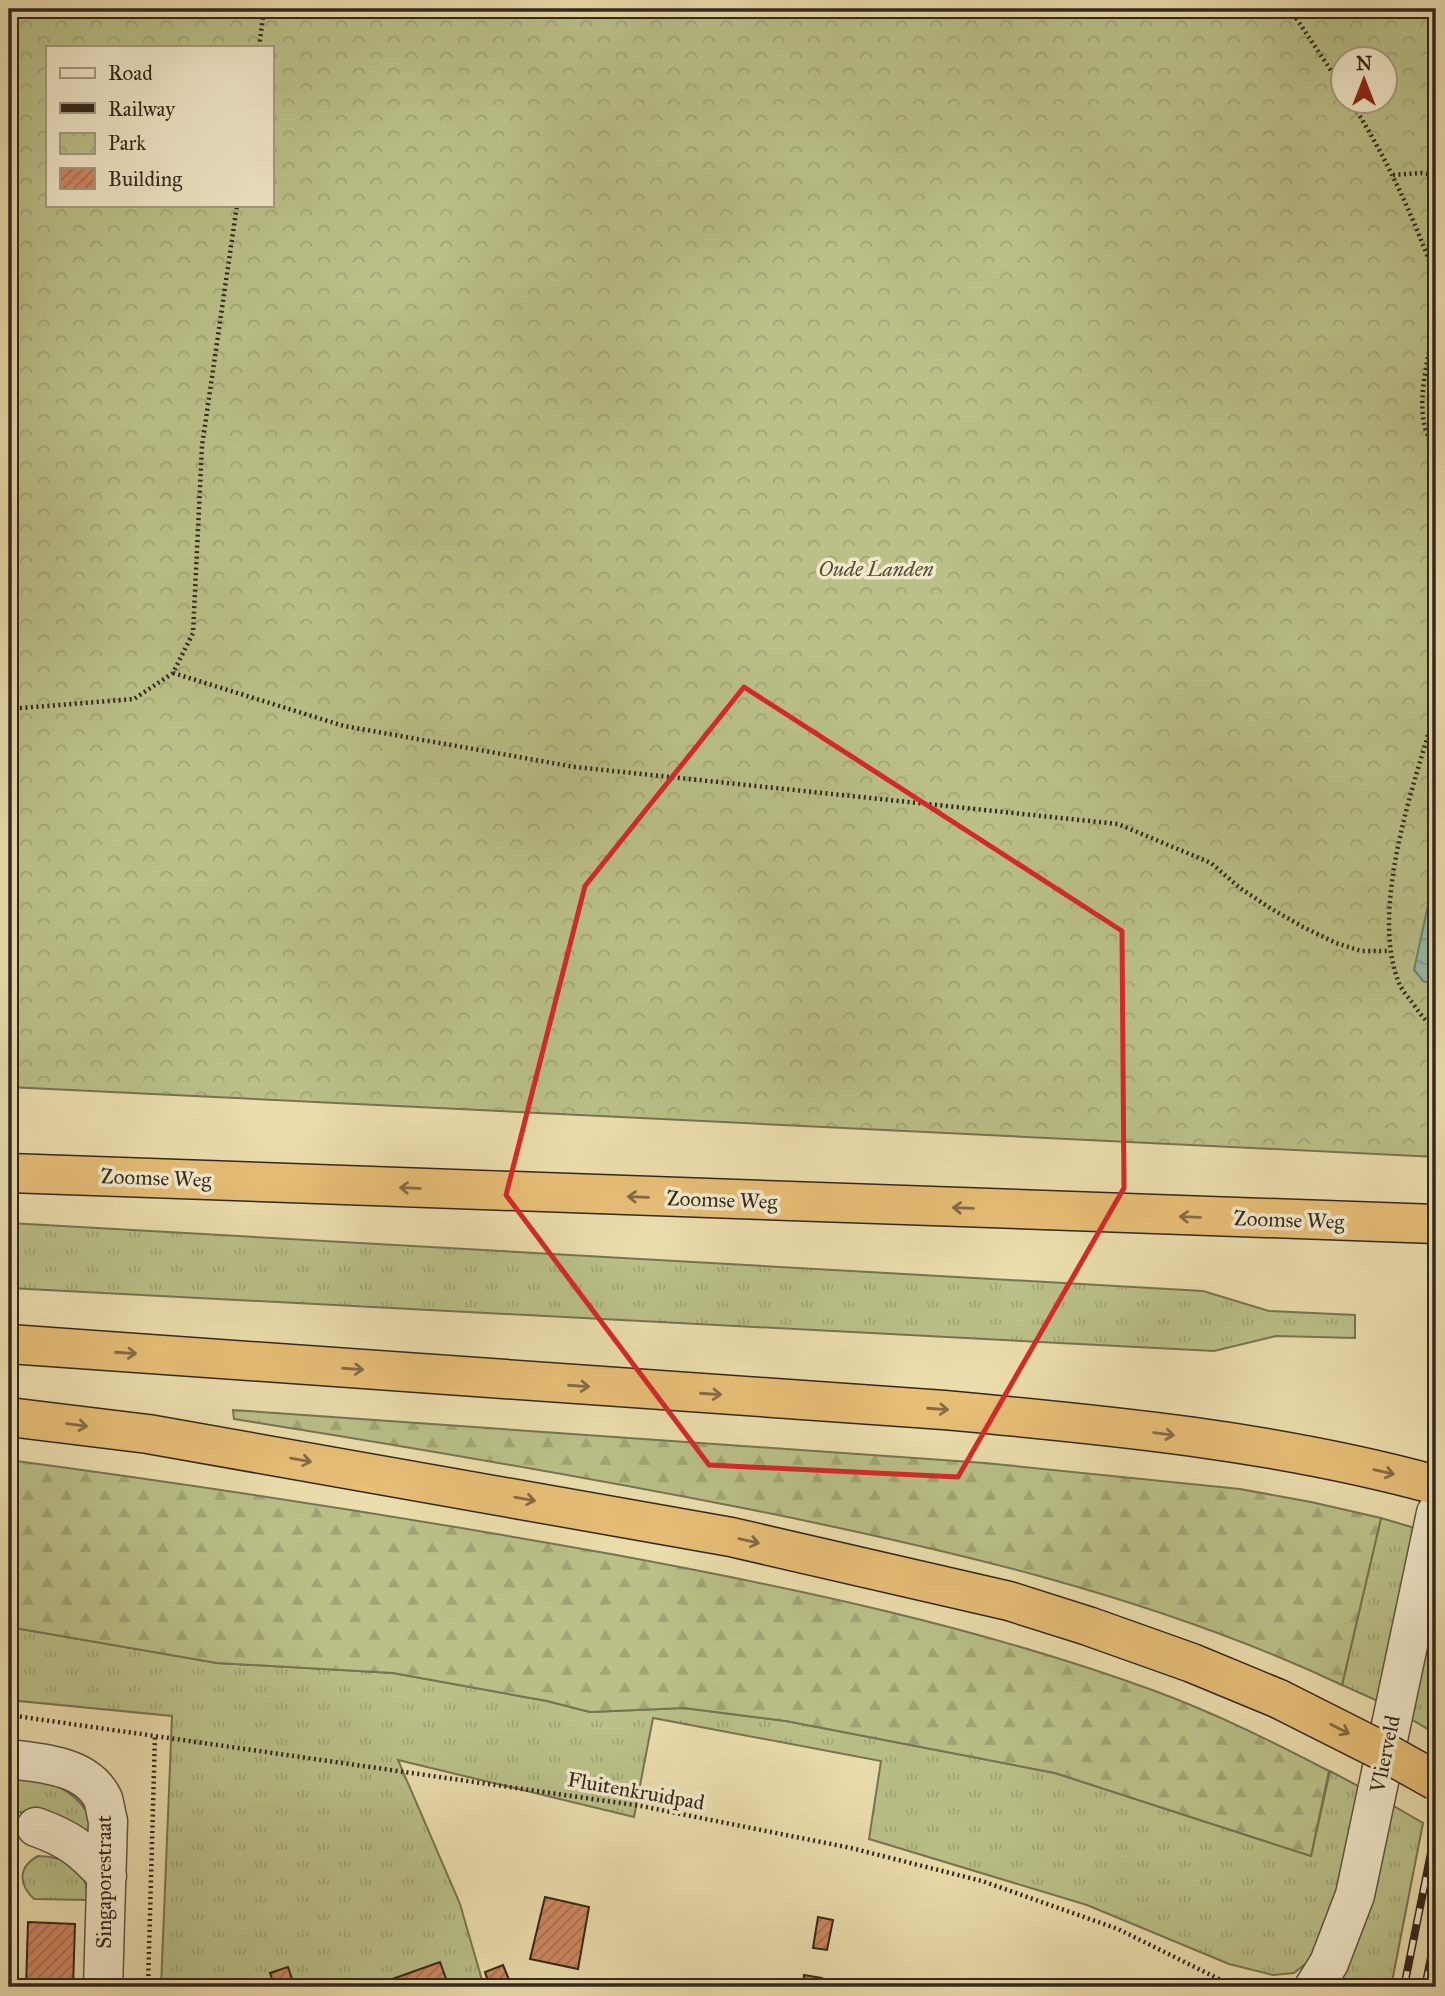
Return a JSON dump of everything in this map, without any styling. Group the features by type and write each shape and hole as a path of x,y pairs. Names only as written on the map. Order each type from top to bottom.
{"highway":[{"name":"Zoomse Weg","path":"9,1173 1436,1224"},
{"path":"9,1344 1040,1419 1332,1460 1436,1485"},
{"path":"9,1417 162,1436 545,1502 757,1542 1009,1601 1192,1663 1279,1699 1436,1781"}],"street":[{"name":"Vlierveld","path":"1314,1987 1329,1963 1355,1895 1436,1513"},
{"name":"Singaporestraat","path":"9,1759 65,1769 90,1783 102,1798 108,1821 103,1987"},
{"path":"36,1828 56,1834 83,1850 107,1876"}],"path":[{"path":"259,46 264,9"},
{"path":"1290,9 1330,70"},
{"path":"1360,116 1378,144 1416,223 1436,279"},
{"path":"1393,174 1422,173 1436,176"},
{"path":"9,709 134,699 173,673 193,634 202,446 237,206"},
{"path":"1436,303 1436,321 1423,407 1426,431 1436,451"},
{"path":"173,673 344,726 575,767 1118,824 1211,863 1240,888 1325,938 1362,951 1390,951"},
{"path":"1436,709 1408,802 1388,919 1390,951 1399,985 1427,1023 1436,1029"},
{"name":"Fluitenkruidpad","path":"9,1715 641,1806 851,1848 982,1881 1118,1929 1236,1987"},
{"path":"148,1987 155,1735"}],"highlighted area":[{"path":"744,687 1122,931 1124,1188 958,1477 709,1465 506,1195 585,886"}],"green space":[{"name":"Oude Landen","path":"9,9 1436,9 1436,1157 9,1087"},
{"path":"9,1223 1203,1291 1269,1311 1355,1315 1355,1338 1276,1336 1214,1351 9,1288"},
{"path":"233,1410 985,1463 1240,1489 1381,1518 1342,1685 1197,1626 1123,1601 1048,1578 896,1540 489,1461 234,1419"},
{"path":"9,1460 310,1504 611,1554 818,1595 1022,1647 1155,1691 1244,1728 1329,1771 1311,1856 1055,1773 786,1721 684,1708 590,1712 547,1701 393,1673 217,1663 9,1627"},
{"path":"1381,1518 1418,1529 1380,1702 1342,1685"},
{"path":"1436,1594 1436,1734 1411,1719"},
{"path":"9,1627 217,1663 393,1673 547,1701 590,1712 684,1708 786,1721 1055,1773 1311,1856 1330,1771 1362,1788 1349,1860 1317,1955 1294,1973 1273,1975 1229,1964 1087,1905 869,1839 881,1761 653,1718 634,1817 398,1760 460,1904 484,1987 449,1987 439,1963 370,1987 161,1987 172,1716 9,1700"},
{"path":"9,1776 35,1779 66,1791 91,1818 90,1837 67,1821 9,1810"},
{"path":"1392,1805 1423,1823 1391,1987 1335,1987"},
{"path":"38,1856 57,1859 74,1867 84,1881 87,1900 34,1899 25,1888 22,1876 31,1860"}],"water":[{"path":"1436,868 1436,986 1423,981 1414,970"}],"building":[{"path":"545,1897 589,1907 578,1969 530,1959"},
{"path":"818,1917 833,1920 827,1950 813,1948"},
{"path":"28,1922 75,1924 73,1987 26,1987"},
{"path":"440,1962 449,1987 370,1987"},
{"path":"503,1965 512,1987 490,1987 485,1972"},
{"path":"288,1967 294,1985 275,1987 270,1973"},
{"path":"804,1975 822,1978 820,1987 803,1987"}],"railway":[{"path":"1404,1987 1436,1828"},
{"path":"1425,1987 1436,1933"}]}
